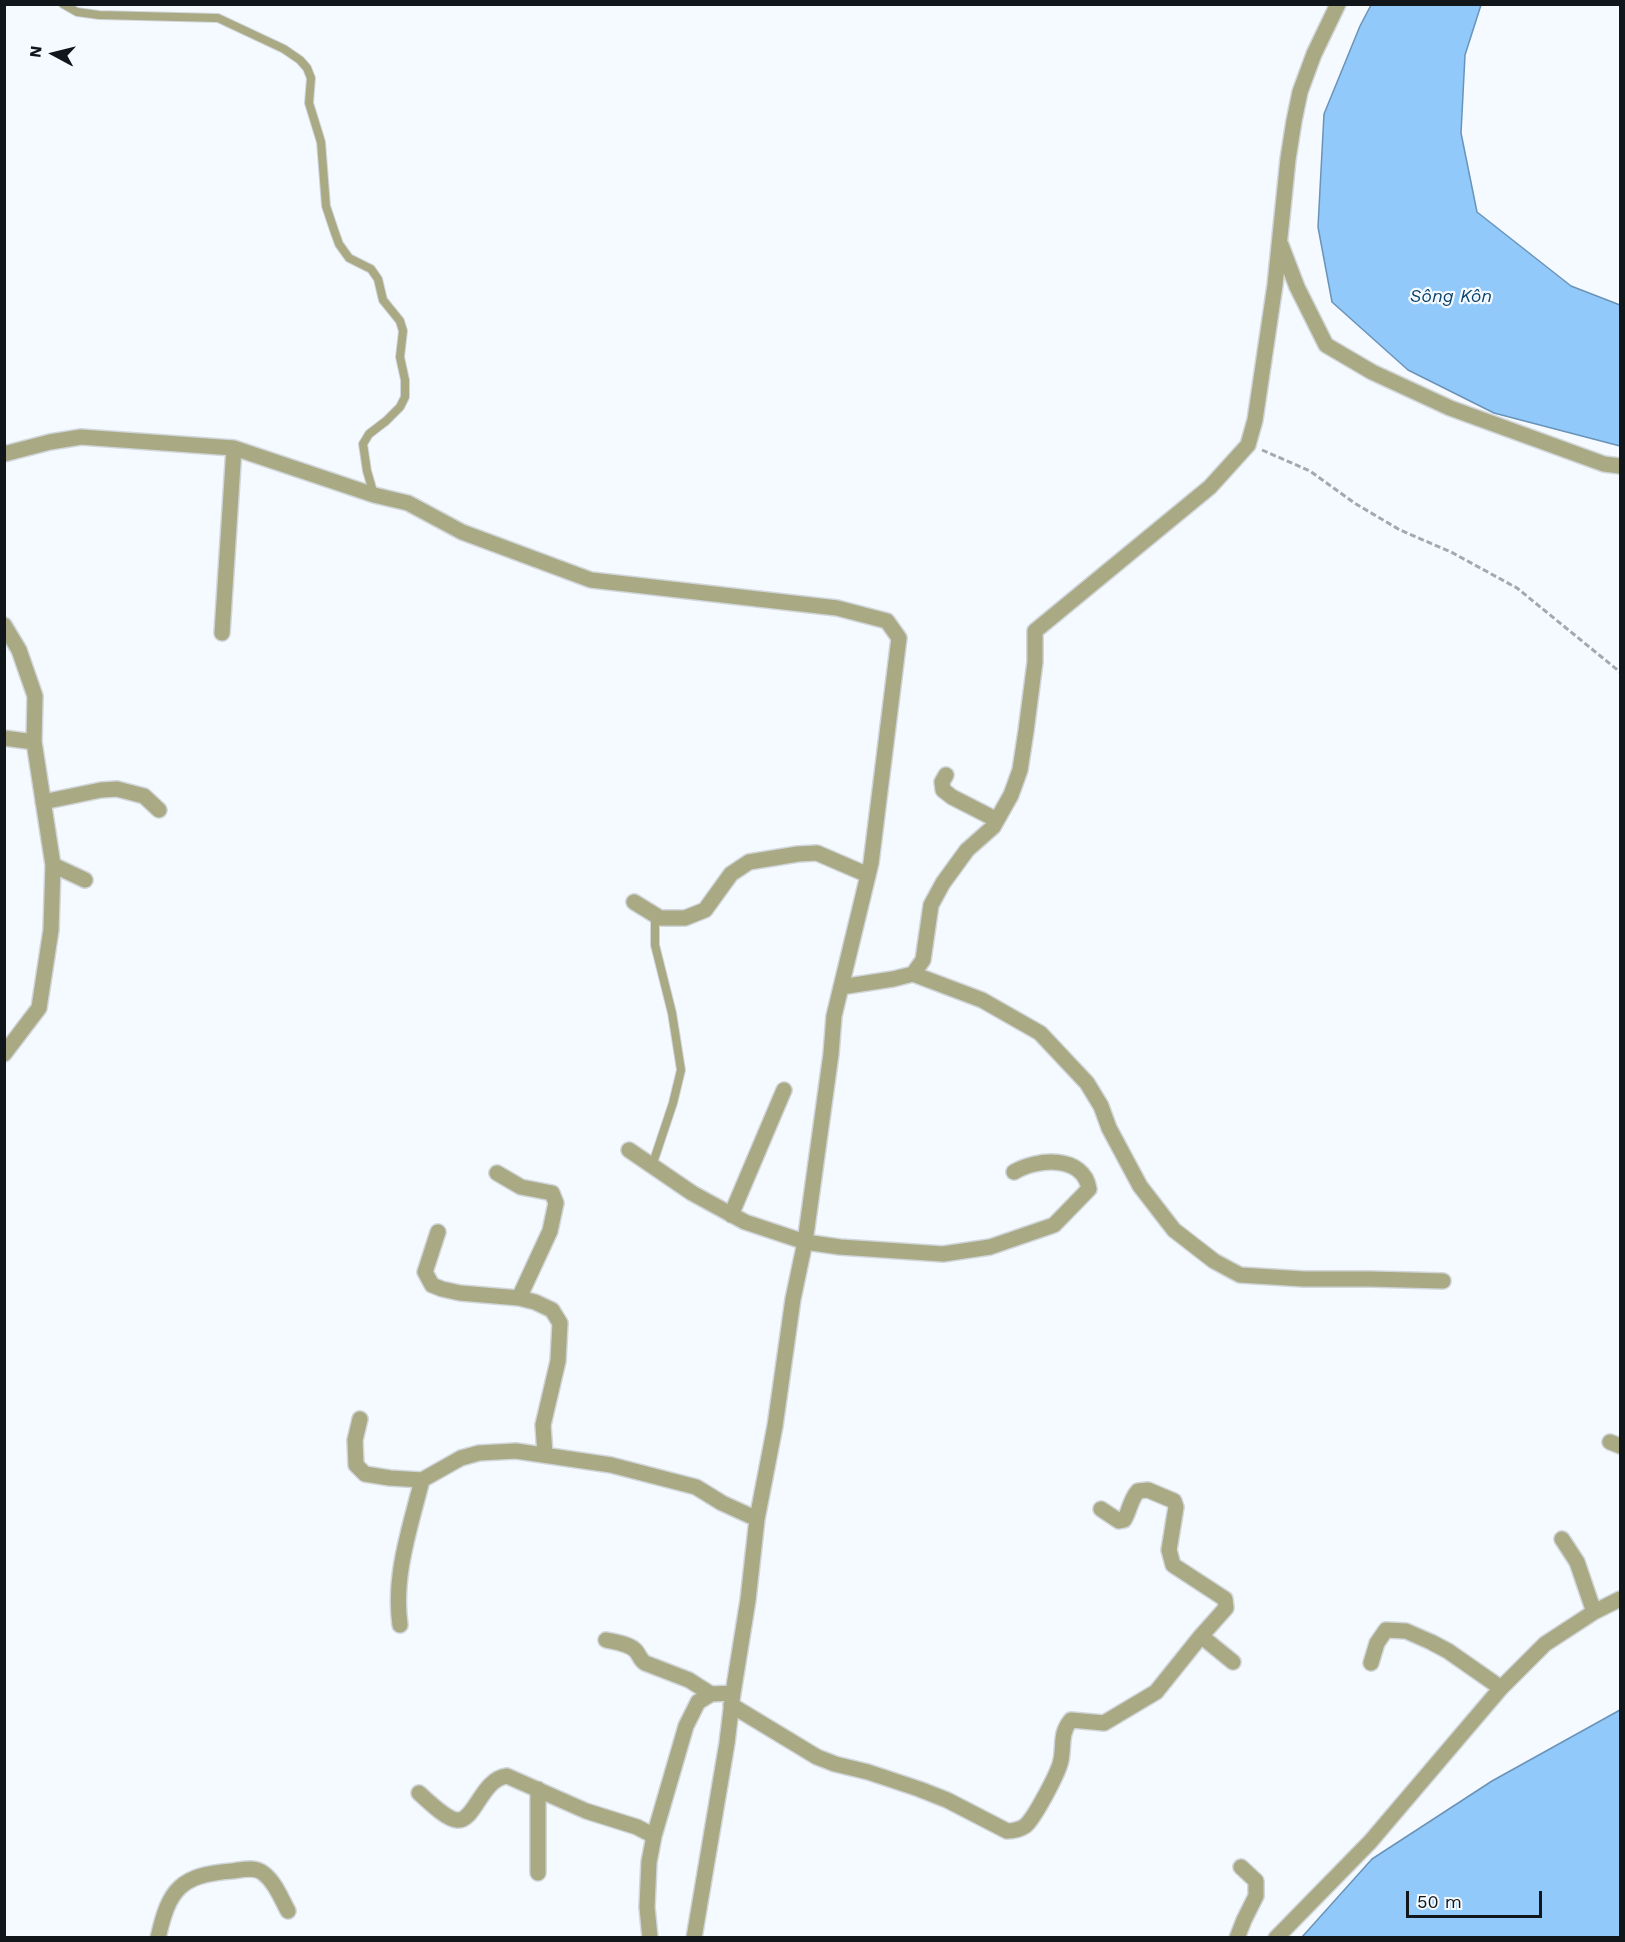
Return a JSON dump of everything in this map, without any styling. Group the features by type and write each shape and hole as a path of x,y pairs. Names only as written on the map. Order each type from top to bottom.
{"street":[{"path":"913,974 922,960 932,904 943,883 967,850 993,827 1011,795 1020,770 1035,662 1035,631 1210,487 1248,445 1255,420 1280,242 1288,159 1300,92 1314,54 1338,4"},
{"path":"1280,242 1297,287 1326,345 1372,372 1450,408 1604,464 1620,466"},
{"path":"4,454 50,442 81,437 234,448 374,495 408,503 462,532 591,580 837,608 887,621 899,638 868,875 834,1016 831,1054 804,1242 793,1299 773,1437 757,1519 748,1600 727,1743 694,1938"},
{"path":"222,633 234,448"},
{"path":"4,625 19,650 35,696 34,742 53,865 51,930 39,1008 4,1054"},
{"path":"4,738 34,742"},
{"path":"946,775 942,782 943,790 997,820"},
{"path":"43,802 117,789 144,796 159,810"},
{"path":"634,902 660,918 685,918 705,910 731,874 749,862 798,854 817,853 868,875"},
{"path":"53,865 85,880"},
{"path":"841,987 913,974 982,1000 1040,1034 1092,1091 1140,1186 1174,1230 1214,1261 1240,1275 1304,1280 1443,1281"},
{"path":"731,1215 784,1090"},
{"path":"629,1150 692,1193 731,1215 804,1242 840,1247 943,1254 990,1247 1054,1224 1089,1189 1088,1179 1082,1172 1059,1161 1025,1166 1014,1172"},
{"path":"497,1173 521,1187 552,1193 556,1203 550,1231 519,1298"},
{"path":"438,1232 425,1272 432,1285 460,1293 519,1298 535,1302 552,1310 560,1323 558,1361 543,1425 545,1455"},
{"path":"360,1419 355,1440 356,1465 365,1474 422,1480 461,1458 479,1453 516,1451 611,1465 696,1487 722,1503 757,1519"},
{"path":"400,1625 398,1589 401,1563 422,1480"},
{"path":"606,1640 635,1649 641,1661 689,1680 711,1694 732,1699 816,1757 919,1789 947,1800 1007,1831 1016,1831 1027,1824 1042,1801 1061,1761 1065,1727 1071,1720 1104,1723 1156,1692 1226,1608 1226,1599 1173,1565 1169,1550 1176,1507 1174,1501 1148,1490 1138,1491 1132,1498 1124,1520 1119,1521 1101,1509"},
{"path":"1562,1539 1577,1562 1594,1612"},
{"path":"1276,1938 1370,1842 1500,1688 1545,1644 1594,1612 1620,1599"},
{"path":"1371,1663 1377,1643 1386,1630 1406,1631 1448,1651 1500,1688"},
{"path":"1202,1636 1233,1662"},
{"path":"650,1938 647,1907 649,1862 654,1836 686,1726 698,1702 711,1694"},
{"path":"419,1793 450,1817 458,1820 464,1819 471,1813 487,1786 501,1776 507,1776 586,1811 637,1827 654,1836"},
{"path":"538,1789 538,1873"},
{"path":"1237,1938 1256,1896 1256,1881 1241,1867"},
{"path":"158,1938 164,1914 174,1892 193,1878 212,1872 251,1869 261,1871 272,1882 288,1911"}],"lane":[{"path":"63,4 77,12 99,15 218,18 284,49 307,68 311,78 309,103 321,142 326,206 339,244 349,258 371,268 378,279 383,300 400,321 403,331 400,357 405,380 405,397 400,407 386,422 369,434 363,444 374,495"},
{"path":"652,1166 681,1070 672,1013 655,945 655,914"}],"path":[{"path":"1248,445 1310,471 1356,504 1400,530 1451,552 1517,588 1620,672"}],"water":[{"name":"Sông Kôn","path":"1371,5 1481,5 1465,55 1461,133 1477,212 1571,286 1620,305 1620,446 1494,413 1408,370 1332,302 1318,227 1324,114"},
{"path":"1620,1710 1620,1937 1302,1937 1372,1859 1492,1781"}]}
